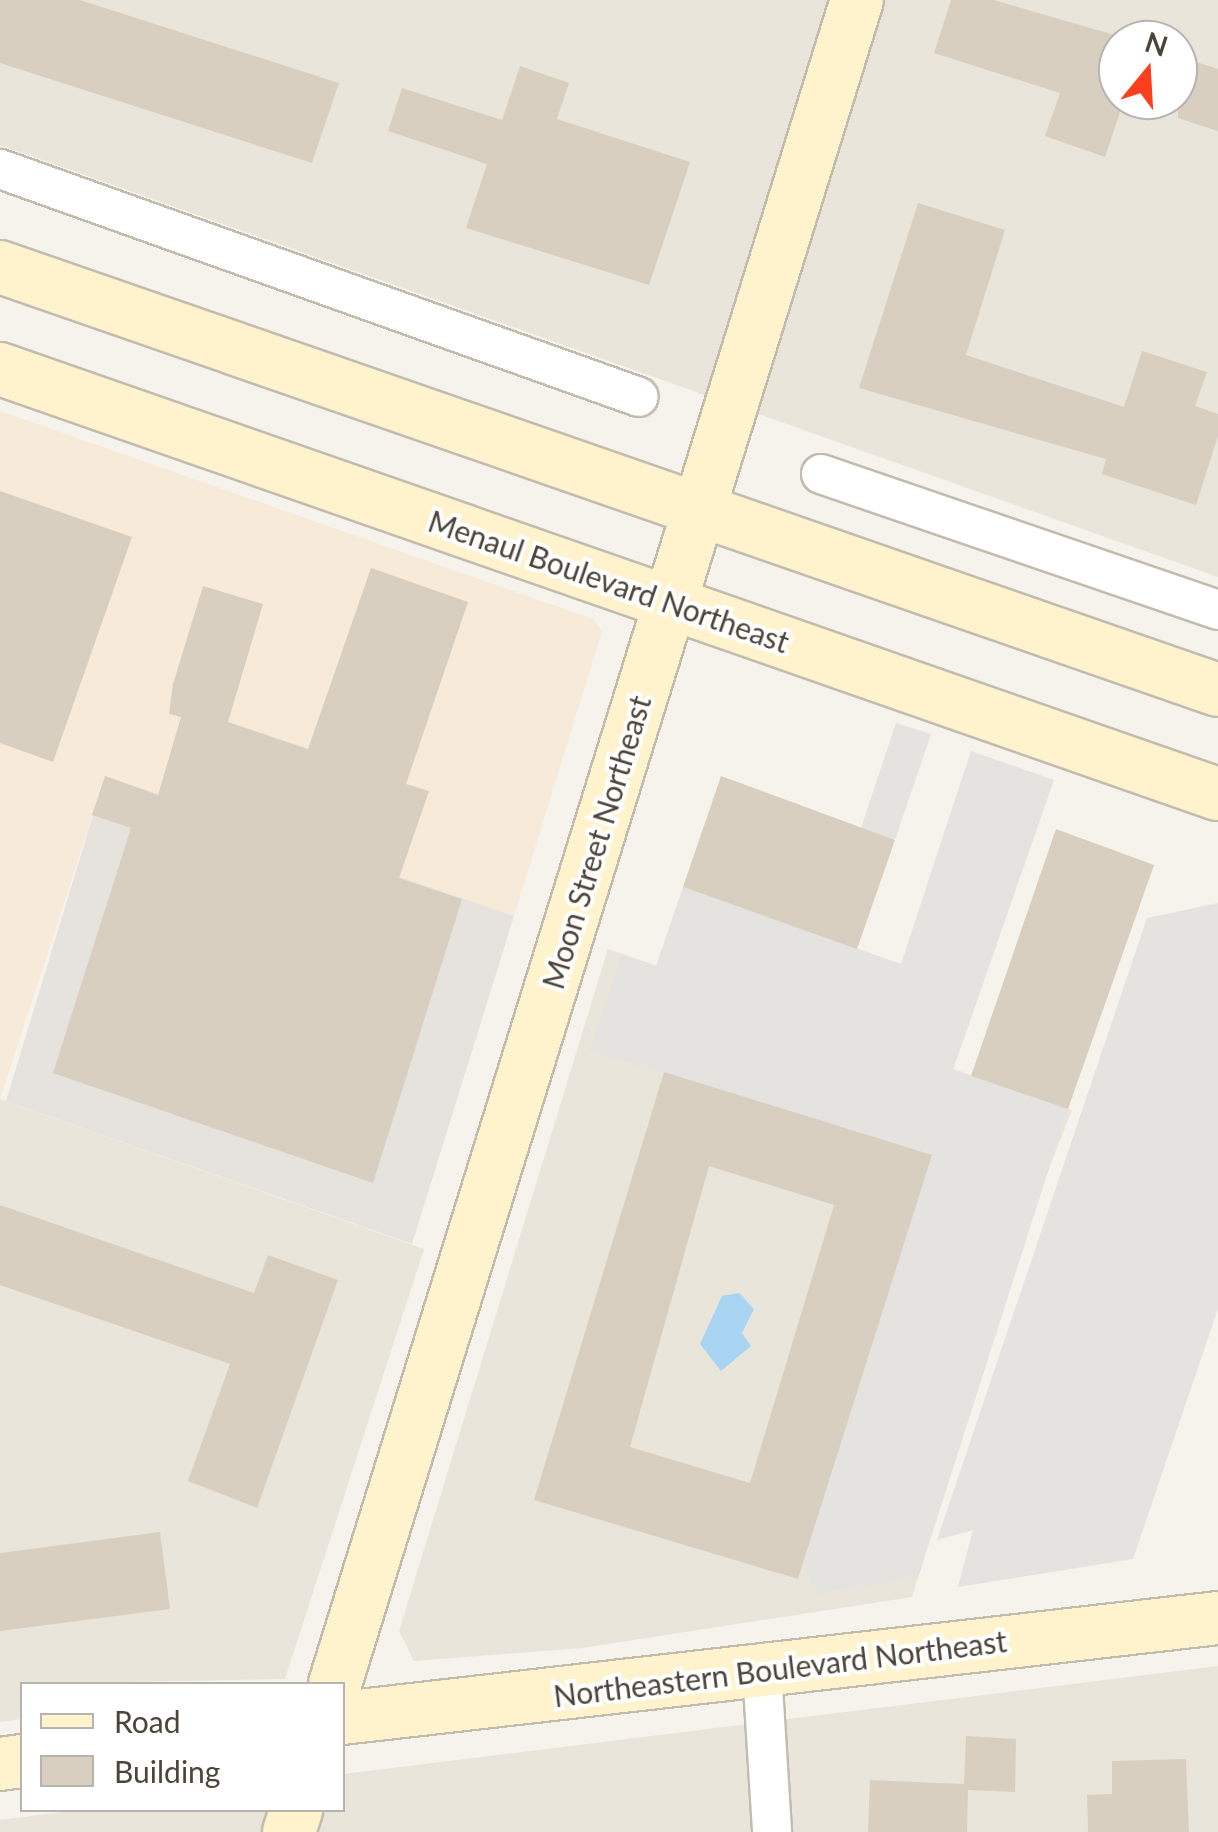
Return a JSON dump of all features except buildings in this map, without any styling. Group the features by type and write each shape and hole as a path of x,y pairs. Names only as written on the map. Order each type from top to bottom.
{"street":[{"name":"Moon Street Northeast","path":"336,1682 857,0"},
{"path":"0,169 639,397"},
{"path":"0,267 1218,690"},
{"name":"Menaul Boulevard Northeast","path":"0,369 1218,794"},
{"path":"822,474 1218,610"},
{"name":"Northeastern Boulevard Northeast","path":"345,1718 1218,1618"},
{"path":"762,1671 772,1832"}],"shaded area":[{"path":"0,0 1218,0 1218,577 0,145"},
{"path":"0,411 593,619 602,631 514,916 105,777 0,1099"},
{"path":"896,723 931,734 895,840 861,828"},
{"path":"971,751 1054,780 953,1070 1068,1109 918,1578 816,1594 803,1566 932,1155 589,1051 622,954 656,966 683,887 901,964"},
{"path":"105,776 514,916 412,1244 6,1101"},
{"path":"1218,903 1218,1309 1133,1559 958,1587 973,1530 937,1540 1147,918"},
{"path":"608,949 1072,1110 1015,1255 912,1597 582,1648 414,1661 399,1631"},
{"path":"0,1099 424,1249 285,1679 20,1682 20,1719 0,1722"},
{"path":"1218,1666 1218,1832 0,1832 0,1820 62,1812 345,1812 345,1774"}],"water":[{"path":"739,1293 754,1309 742,1333 751,1346 721,1371 700,1344 722,1296"}]}
